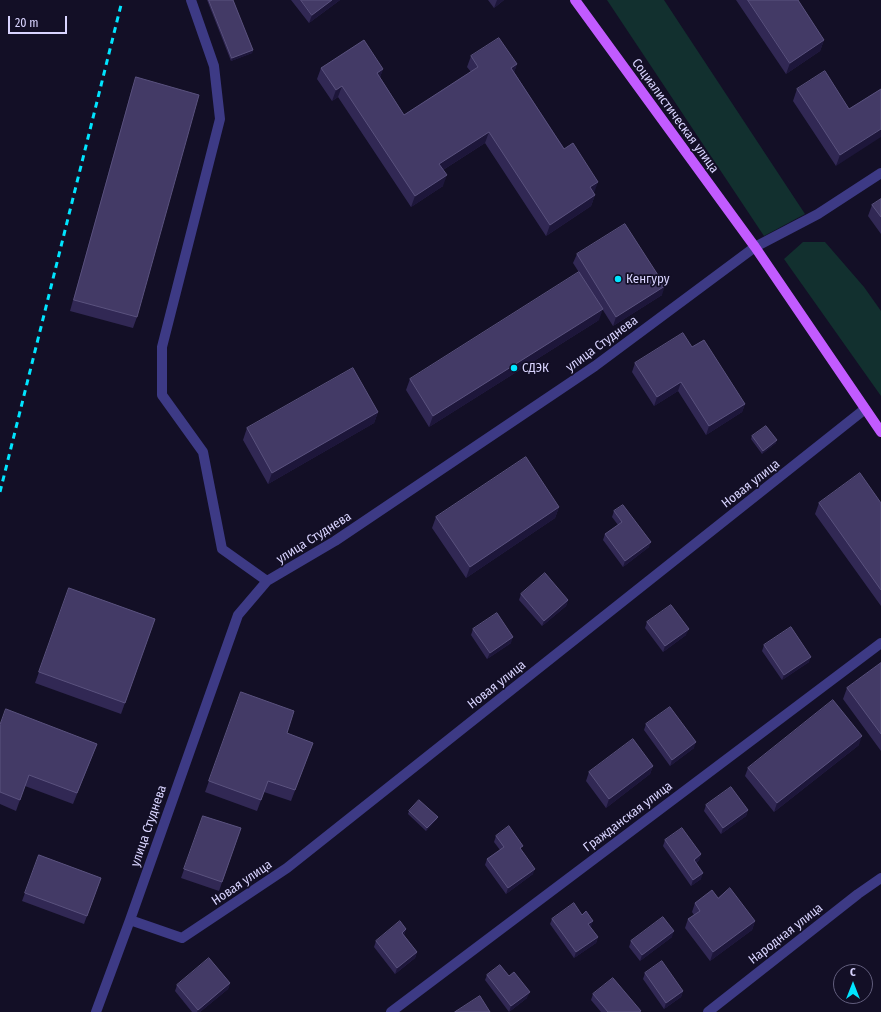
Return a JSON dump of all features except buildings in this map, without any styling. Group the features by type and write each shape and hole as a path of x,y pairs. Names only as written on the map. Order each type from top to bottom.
{"main road":[{"name":"Социалистическая улица","path":"575,0 755,246 881,432"}],"street":[{"path":"191,0 214,66 220,120 162,347 162,396 203,452 222,549 267,581"},
{"path":"755,246 818,214 881,173"},
{"name":"улица Студнева","path":"96,1012 238,615 267,581 335,542 595,366 755,246"},
{"name":"Новая улица","path":"130,920 182,938 287,868 865,409"},
{"name":"Гражданская улица","path":"390,1012 881,643"},
{"name":"Народная улица","path":"708,1012 858,894 881,878"}],"green space":[{"path":"607,0 664,0 805,214 764,236"},
{"path":"803,242 825,242 864,287 881,311 881,396 784,259"}],"railway":[{"path":"0,492 121,5"}],"place":[{"name":"Кенгуру","path":"618,279"},
{"name":"СДЭК","path":"514,368"}]}
